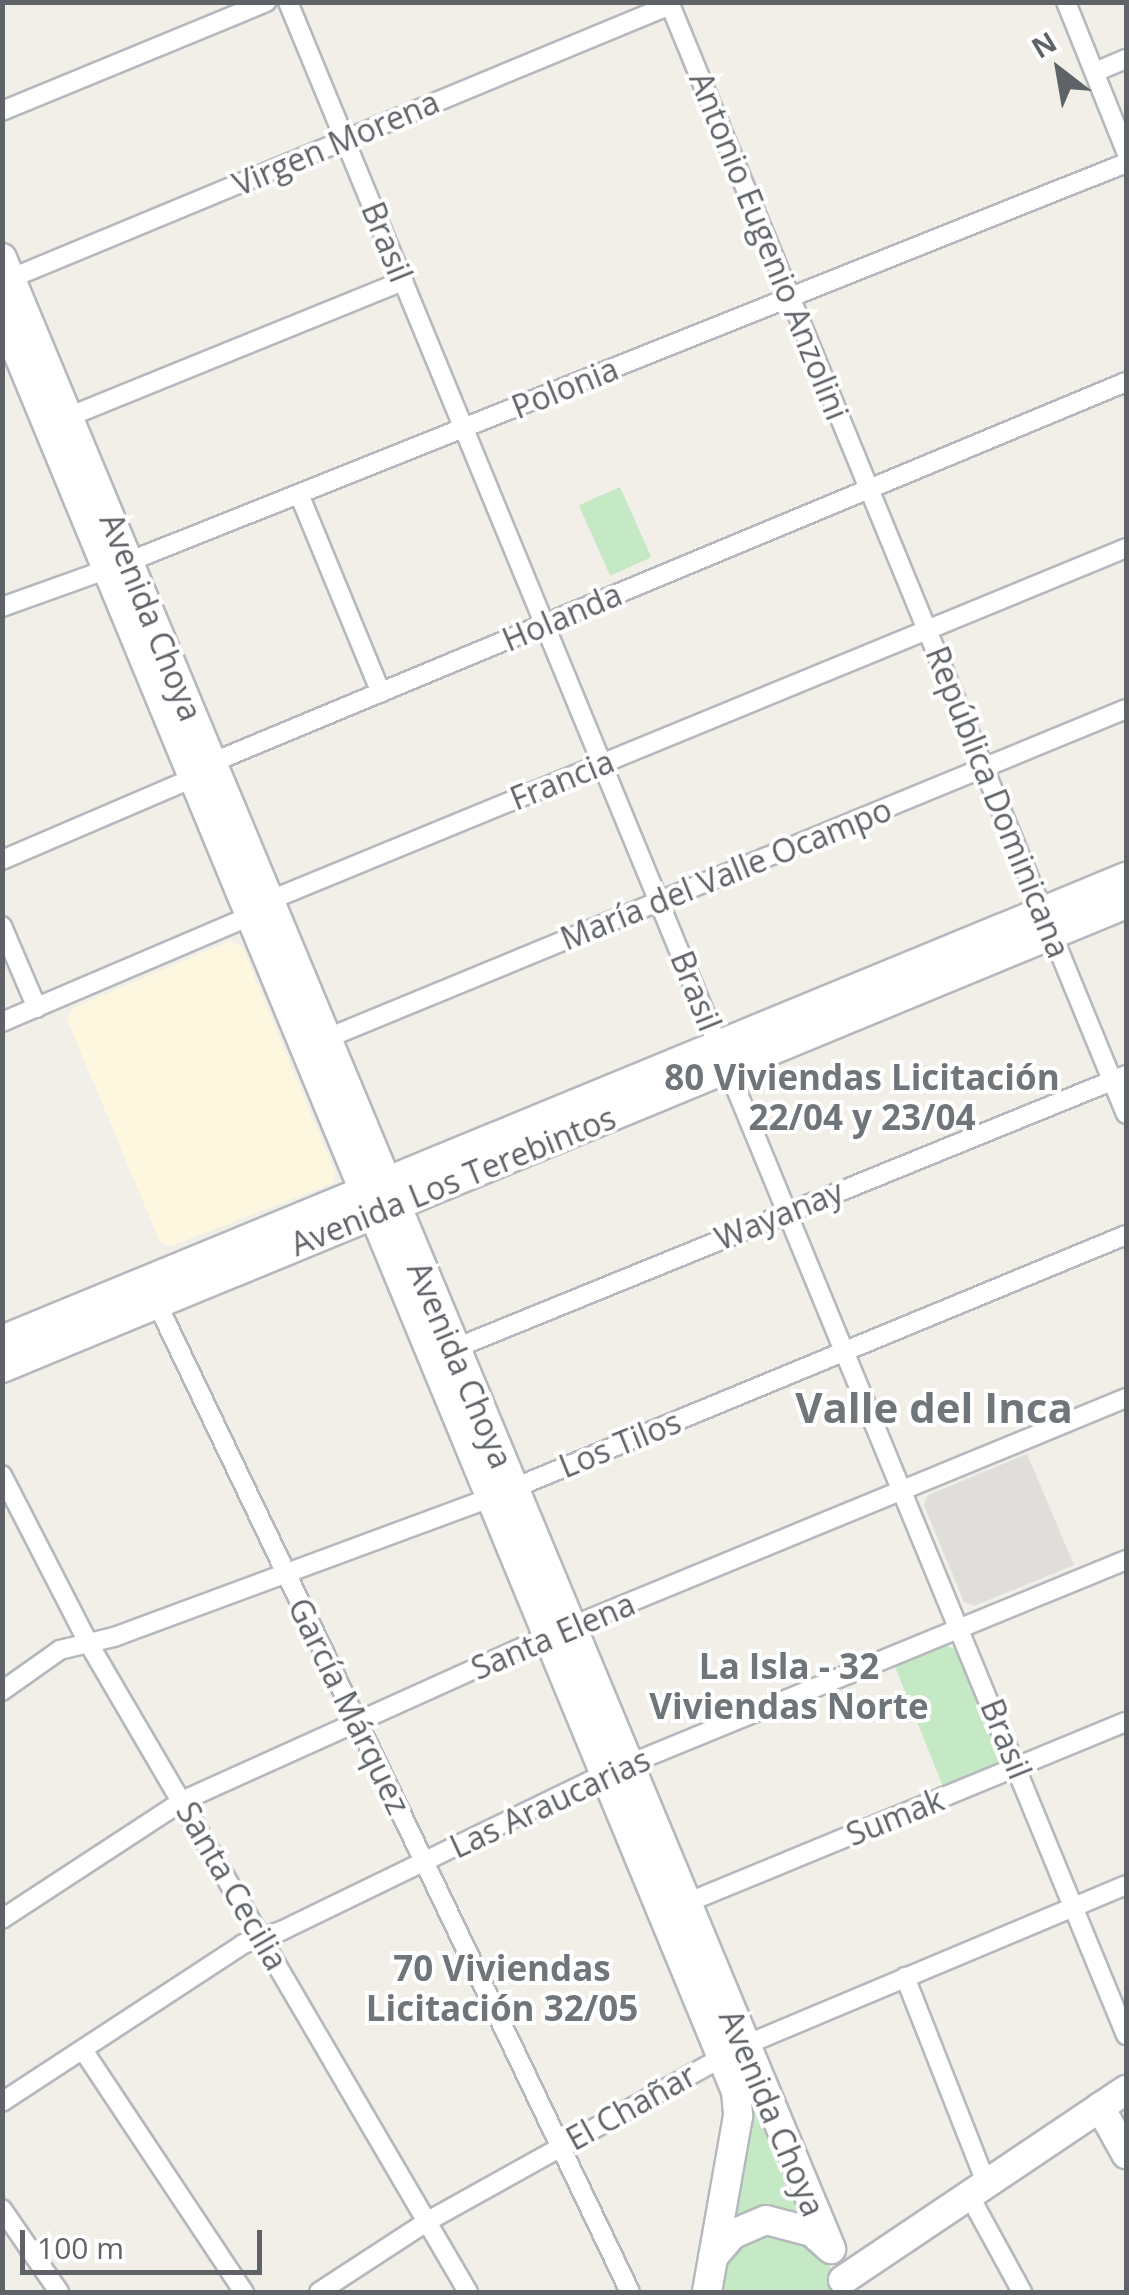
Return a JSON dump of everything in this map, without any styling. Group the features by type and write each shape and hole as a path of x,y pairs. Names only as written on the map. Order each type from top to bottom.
{"main road":[{"name":"Avenida Choya","path":"5,272 68,417 118,566"},
{"name":"Avenida Choya","path":"2,315 118,566 733,2051 831,2250 843,2286"},
{"name":"Avenida Los Terebintos","path":"1048,923 1126,876"},
{"name":"Avenida Los Terebintos","path":"2,1340 152,1292 1048,923 1126,904"},
{"name":"Avenida Choya","path":"259,908 325,1039 379,1199"},
{"name":"Avenida Los Terebintos","path":"2,1368 152,1292"},
{"name":"Avenida Choya","path":"707,2292 738,2116 733,2051"},
{"path":"843,2286 977,2189 1126,2090"},
{"path":"1100,2107 1126,2154"},
{"path":"712,2257 734,2234 766,2220 812,2232 831,2250"}],"street":[{"path":"2,111 266,2"},
{"name":"Brasil","path":"288,2 1126,2035"},
{"path":"1066,2 1126,151"},
{"name":"Virgen Morena","path":"5,272 345,140 669,4"},
{"name":"Antonio Eugenio Anzolini","path":"669,4 870,489"},
{"path":"1094,72 1126,59"},
{"name":"Polonia","path":"2,608 118,566 1126,163"},
{"path":"68,417 403,281"},
{"name":"Holanda","path":"2,860 381,692 1126,382"},
{"name":"República Dominicana","path":"870,489 1048,923 1120,1078 1126,1114"},
{"path":"299,494 381,692"},
{"name":"Francia","path":"2,1022 259,908 1126,548"},
{"name":"María del Valle Ocampo","path":"325,1039 1126,709"},
{"path":"2,926 37,1008"},
{"name":"Wayanay","path":"442,1353 1120,1078"},
{"name":"Los Tilos","path":"2,1691 60,1650 89,1644 285,1575 501,1493 1126,1235"},
{"name":"García Márquez","path":"152,1292 630,2292"},
{"name":"Santa Elena","path":"2,1919 182,1800 558,1632 1126,1398"},
{"name":"Santa Cecilia","path":"2,1475 8,1503 428,2221 442,2254 468,2292"},
{"name":"Las Araucarias","path":"2,2102 243,1944 616,1770 1126,1560"},
{"name":"Sumak","path":"673,1909 1126,1722"},
{"name":"El Chañar","path":"318,2292 428,2221 733,2051 1126,1885"},
{"path":"905,1977 977,2189 1022,2292"},
{"path":"83,2050 244,2292"},
{"path":"2,2209 59,2292"}],"shaded area":[{"path":"230,941 242,947 335,1173 333,1183 171,1246 160,1242 67,1019 73,1008"},
{"path":"1027,1454 1074,1565 974,1606 964,1602 924,1505 928,1495"}],"green space":[{"path":"620,487 651,557 610,576 579,505"},
{"path":"944,1645 960,1651 1003,1760 944,1789 894,1664"},
{"path":"744,2073 804,2215 730,2225"},
{"path":"764,2232 784,2232 819,2250 830,2267 834,2292 715,2292 730,2251"}],"district":[{"name":"80 Viviendas Licitación 22/04 y 23/04","path":"862,1097"},
{"name":"Valle del Inca","path":"934,1407"},
{"name":"La Isla - 32 Viviendas Norte","path":"789,1686"},
{"name":"70 Viviendas Licitación 32/05","path":"502,1988"}]}
